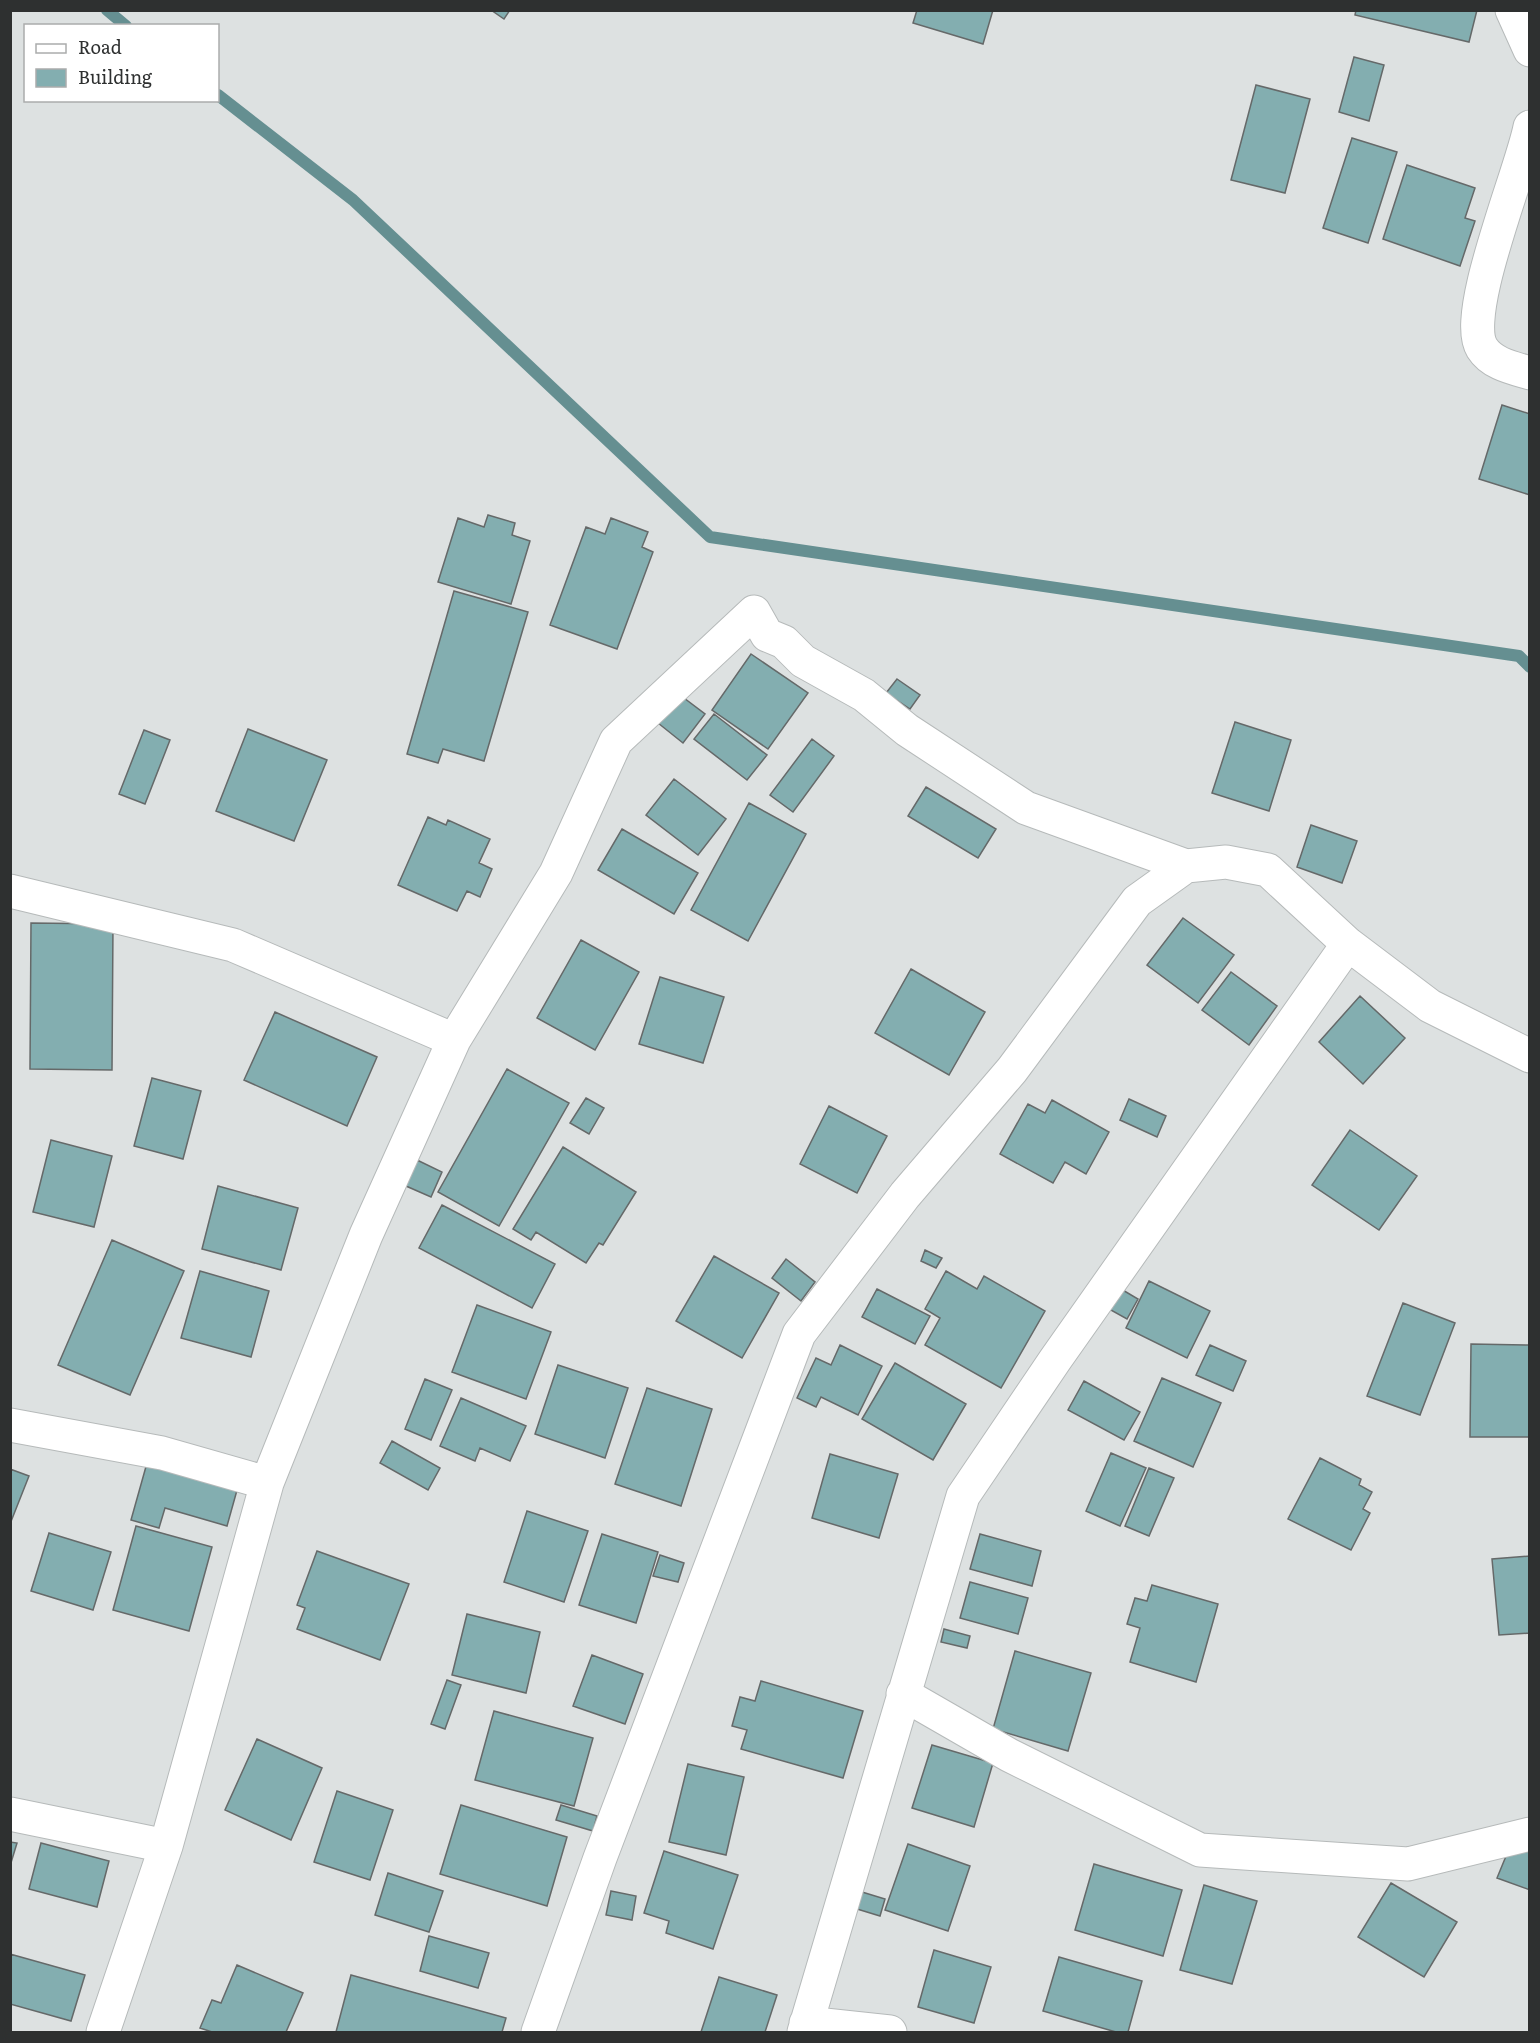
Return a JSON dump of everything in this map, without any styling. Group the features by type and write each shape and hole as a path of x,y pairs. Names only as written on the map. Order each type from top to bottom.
{"street":[{"path":"1512,10 1530,50"},
{"path":"1530,127 1486,275 1478,315 1478,336 1482,348 1497,362 1530,373"},
{"path":"103,2032 166,1846 267,1483 366,1235 454,1040 556,873 616,741 754,612 766,635 784,642 803,661 864,695 907,730 1026,808 1186,866 1226,862 1268,870 1348,944 1430,1006 1530,1056"},
{"path":"538,2032 600,1858 799,1334 905,1195 1012,1070 1137,901 1186,866"},
{"path":"10,891 233,945 454,1040"},
{"path":"890,2032 805,2028 963,1496 1055,1360 1348,944"},
{"path":"10,1425 162,1454 267,1483"},
{"path":"903,1694 1009,1755 1200,1850 1408,1864 1530,1834"},
{"path":"10,1814 166,1846"}],"building":[{"path":"491,10 510,10 504,19"},
{"path":"917,10 993,10 983,44 913,23"},
{"path":"1356,10 1477,10 1469,42 1355,15"},
{"path":"1354,57 1384,65 1369,121 1339,112"},
{"path":"1256,85 1310,99 1285,193 1231,180"},
{"path":"1352,138 1397,152 1368,243 1323,228"},
{"path":"1407,165 1475,188 1465,218 1475,221 1460,266 1383,239"},
{"path":"1502,405 1530,414 1530,495 1479,479"},
{"path":"488,515 515,523 512,535 530,541 511,604 438,582 458,518 484,527"},
{"path":"611,518 648,532 642,547 653,552 617,649 550,625 586,527 605,534"},
{"path":"454,591 528,612 484,761 443,749 438,763 407,754"},
{"path":"751,654 808,693 768,749 712,710"},
{"path":"897,679 920,695 910,709 886,693"},
{"path":"680,695 705,714 683,743 658,723"},
{"path":"714,714 767,755 747,780 694,739"},
{"path":"1235,722 1291,740 1269,811 1212,793"},
{"path":"248,729 327,760 294,841 216,811"},
{"path":"144,730 170,740 145,804 119,794"},
{"path":"812,739 834,756 793,812 770,795"},
{"path":"674,779 726,819 698,855 646,815"},
{"path":"926,787 996,829 978,858 908,816"},
{"path":"749,803 806,834 748,941 691,910"},
{"path":"428,817 446,825 448,820 490,839 479,863 492,869 480,897 467,891 457,911 398,885"},
{"path":"1311,825 1357,841 1342,883 1297,867"},
{"path":"622,829 698,873 674,914 598,870"},
{"path":"1183,918 1234,955 1198,1003 1147,965"},
{"path":"31,923 113,924 112,1070 30,1069"},
{"path":"581,940 639,972 595,1050 537,1018"},
{"path":"911,969 985,1012 949,1075 875,1033"},
{"path":"1231,972 1277,1006 1249,1045 1202,1010"},
{"path":"660,977 724,997 703,1063 639,1044"},
{"path":"1360,996 1405,1038 1363,1084 1319,1042"},
{"path":"275,1012 377,1057 347,1126 244,1080"},
{"path":"507,1069 569,1103 499,1226 438,1192"},
{"path":"152,1078 201,1091 183,1159 134,1146"},
{"path":"586,1098 604,1108 589,1134 570,1123"},
{"path":"1129,1099 1166,1116 1157,1137 1120,1120"},
{"path":"1052,1100 1109,1132 1086,1174 1065,1162 1053,1183 1000,1154 1028,1104 1045,1113"},
{"path":"829,1106 887,1136 857,1193 800,1164"},
{"path":"1350,1130 1417,1176 1379,1230 1312,1185"},
{"path":"51,1140 112,1156 94,1227 33,1212"},
{"path":"563,1147 636,1192 603,1245 599,1243 586,1263 536,1232 531,1240 513,1229"},
{"path":"417,1160 442,1172 431,1197 406,1186"},
{"path":"218,1186 298,1208 281,1270 202,1249"},
{"path":"442,1205 555,1264 532,1308 419,1248"},
{"path":"112,1240 184,1271 130,1395 58,1365"},
{"path":"925,1250 942,1258 936,1268 921,1261"},
{"path":"714,1256 779,1293 742,1358 676,1321"},
{"path":"786,1259 815,1282 801,1301 772,1278"},
{"path":"200,1271 269,1291 251,1357 181,1338"},
{"path":"946,1271 977,1289 984,1276 1045,1311 1001,1388 925,1345 940,1318 925,1309"},
{"path":"1149,1281 1210,1311 1187,1358 1126,1328"},
{"path":"877,1289 930,1316 915,1344 862,1317"},
{"path":"1121,1289 1138,1299 1127,1319 1109,1309"},
{"path":"1403,1303 1455,1323 1420,1415 1367,1396"},
{"path":"477,1305 551,1332 526,1399 452,1372"},
{"path":"1471,1344 1530,1345 1530,1437 1470,1437"},
{"path":"840,1345 882,1366 858,1415 821,1397 816,1407 797,1398 816,1358 831,1365"},
{"path":"1210,1345 1246,1361 1233,1391 1196,1375"},
{"path":"895,1363 966,1404 933,1460 862,1419"},
{"path":"558,1365 628,1388 605,1458 535,1434"},
{"path":"1162,1378 1221,1403 1193,1467 1134,1441"},
{"path":"425,1379 452,1390 431,1440 405,1429"},
{"path":"1084,1381 1140,1412 1124,1440 1068,1410"},
{"path":"647,1388 712,1409 681,1506 615,1484"},
{"path":"461,1398 526,1426 510,1461 480,1448 475,1461 440,1446"},
{"path":"392,1441 440,1468 428,1490 380,1463"},
{"path":"1111,1453 1146,1468 1120,1526 1086,1511"},
{"path":"830,1454 898,1474 879,1538 812,1518"},
{"path":"1320,1458 1361,1479 1359,1485 1372,1492 1363,1509 1370,1513 1351,1550 1288,1519"},
{"path":"147,1463 239,1483 227,1526 165,1508 159,1528 131,1520"},
{"path":"1149,1468 1174,1478 1149,1536 1125,1526"},
{"path":"10,1469 29,1476 10,1524"},
{"path":"527,1511 588,1531 564,1602 504,1582"},
{"path":"136,1526 212,1547 189,1631 113,1610"},
{"path":"49,1533 111,1552 93,1610 31,1591"},
{"path":"602,1534 658,1552 636,1623 579,1605"},
{"path":"980,1534 1041,1551 1032,1586 970,1569"},
{"path":"317,1551 409,1584 380,1660 297,1629 305,1608 297,1605"},
{"path":"660,1555 684,1563 678,1582 653,1576"},
{"path":"1530,1556 1530,1633 1499,1635 1492,1559"},
{"path":"970,1582 1028,1598 1018,1634 960,1618"},
{"path":"1152,1585 1218,1604 1196,1682 1130,1662 1140,1628 1127,1624 1135,1598 1147,1601"},
{"path":"467,1614 540,1632 526,1693 452,1675"},
{"path":"944,1629 970,1636 967,1648 941,1642"},
{"path":"1015,1651 1091,1673 1068,1751 993,1729"},
{"path":"592,1655 643,1674 625,1724 573,1706"},
{"path":"447,1680 461,1685 445,1729 431,1724"},
{"path":"761,1681 863,1711 843,1778 741,1749 747,1730 732,1726 740,1697 755,1701"},
{"path":"494,1711 593,1738 574,1806 475,1780"},
{"path":"257,1739 322,1768 291,1840 225,1810"},
{"path":"932,1745 993,1763 974,1827 912,1808"},
{"path":"688,1764 744,1777 726,1855 669,1842"},
{"path":"337,1791 393,1810 370,1880 314,1862"},
{"path":"461,1805 567,1837 547,1906 440,1874"},
{"path":"561,1805 597,1816 593,1831 556,1820"},
{"path":"10,1842 17,1843 10,1866"},
{"path":"41,1843 109,1861 97,1907 29,1889"},
{"path":"908,1844 970,1866 948,1931 885,1910"},
{"path":"1511,1844 1530,1851 1530,1890 1497,1878"},
{"path":"664,1851 738,1875 713,1949 666,1933 669,1921 644,1913"},
{"path":"1094,1864 1182,1890 1163,1956 1075,1930"},
{"path":"388,1873 443,1891 429,1932 375,1915"},
{"path":"1391,1883 1457,1922 1424,1977 1358,1937"},
{"path":"1204,1885 1257,1901 1232,1984 1180,1970"},
{"path":"611,1891 636,1896 632,1920 606,1915"},
{"path":"862,1892 885,1899 880,1916 857,1909"},
{"path":"429,1936 489,1953 478,1988 420,1971"},
{"path":"934,1950 991,1967 974,2023 918,2007"},
{"path":"10,1954 85,1975 71,2021 10,2004"},
{"path":"1059,1957 1142,1981 1128,2032 1116,2032 1043,2011"},
{"path":"237,1965 303,1993 286,2032 212,2032 200,2028 212,2000 221,2003"},
{"path":"351,1975 506,2018 502,2032 336,2032"},
{"path":"719,1977 777,1995 765,2032 701,2032"}],"waterway":[{"path":"107,10 124,24"},
{"path":"219,96 353,200 710,537 1519,656 1530,667"}]}
